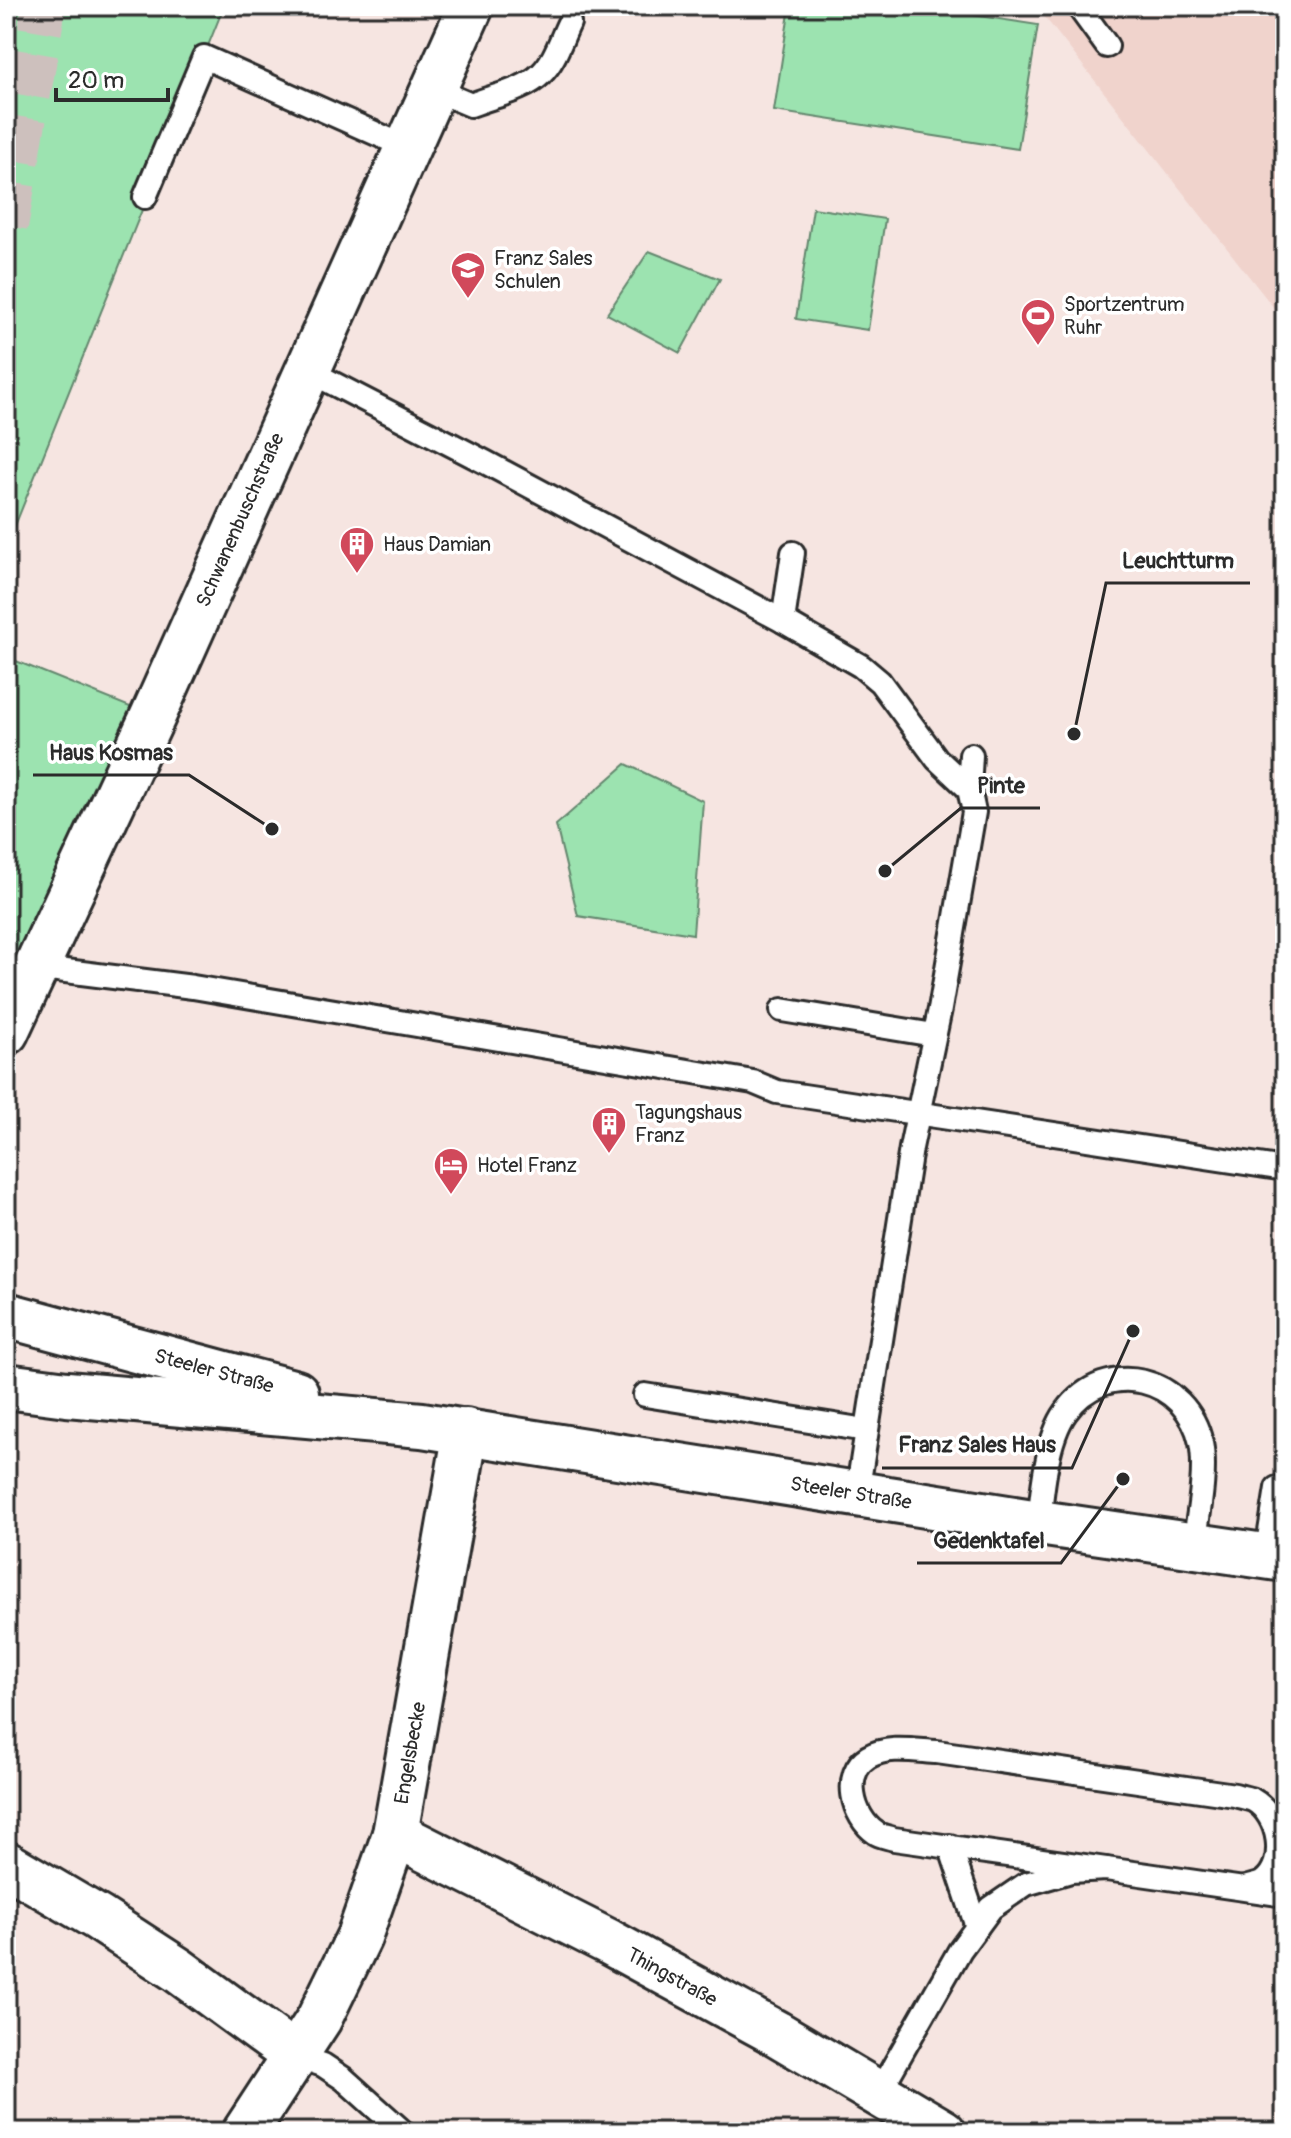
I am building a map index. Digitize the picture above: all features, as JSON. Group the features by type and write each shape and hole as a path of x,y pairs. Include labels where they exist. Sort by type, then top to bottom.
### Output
{"street":[{"name":"Schwanenbuschstraße","path":"6,1032 153,716 471,6"},
{"name":"Steeler Straße","path":"6,1315 422,1425"},
{"name":"Steeler Straße","path":"6,1386 422,1425 1279,1559"},
{"name":"Engelsbecke","path":"245,2132 319,2019 359,1937 395,1834 466,1431"},
{"name":"Thingstraße","path":"395,1834 609,1942 776,2033 943,2132"},
{"path":"6,1864 178,1970 294,2055"}],"lane":[{"path":"1078,6 1107,46"},
{"path":"433,89 471,105 528,84 542,74 569,23"},
{"path":"145,197 204,57 406,147"},
{"path":"307,370 783,621 861,666 880,682 937,759 969,789"},
{"path":"783,621 793,553"},
{"path":"857,1494 917,1115 974,812 969,789 971,755"},
{"path":"34,967 193,987 739,1079 777,1092 1285,1169"},
{"path":"782,1010 934,1035"},
{"path":"1039,1523 1053,1440 1067,1411 1086,1390 1102,1383 1121,1379 1139,1380 1172,1395 1193,1422 1200,1439 1203,1455 1194,1546"},
{"path":"645,1395 866,1430"},
{"path":"1277,1488 1279,1559"},
{"path":"1245,1888 1263,1882 1277,1862 1279,1841 1270,1818 1255,1801 1235,1795 937,1752 894,1750 871,1755 857,1765 853,1798 860,1816 875,1833 894,1839 1285,1895"},
{"path":"950,1846 977,1927"},
{"path":"878,2094 960,1950 991,1908 1026,1884 1071,1871 1106,1869"},
{"path":"294,2055 323,2065 344,2079 403,2132"}],"shaded area":[{"path":"1036,6 1285,6 1285,322"}],"green space":[{"path":"6,6 224,6 6,548"},
{"path":"790,6 913,6 1038,25 1018,149 774,111"},
{"path":"813,208 885,219 868,330 796,319"},
{"path":"649,251 720,279 680,353 607,314"},
{"path":"6,657 150,715 6,1019"},
{"path":"626,764 703,801 693,934 578,916 556,825"}],"tunnel":[{"path":"6,226 44,6"}],"place":[{"name":"Franz Sales Schulen","path":"468,300"},
{"name":"Sportzentrum Ruhr","path":"1038,347"},
{"name":"Haus Damian","path":"357,575"},
{"name":"Leuchtturm","path":"1074,734"},
{"name":"Haus Kosmas","path":"272,829"},
{"name":"Pinte","path":"885,871"},
{"name":"Tagungshaus Franz","path":"609,1155"},
{"name":"Hotel Franz","path":"451,1196"},
{"name":"Franz Sales Haus","path":"1133,1331"},
{"name":"Gedenktafel","path":"1123,1479"}]}
